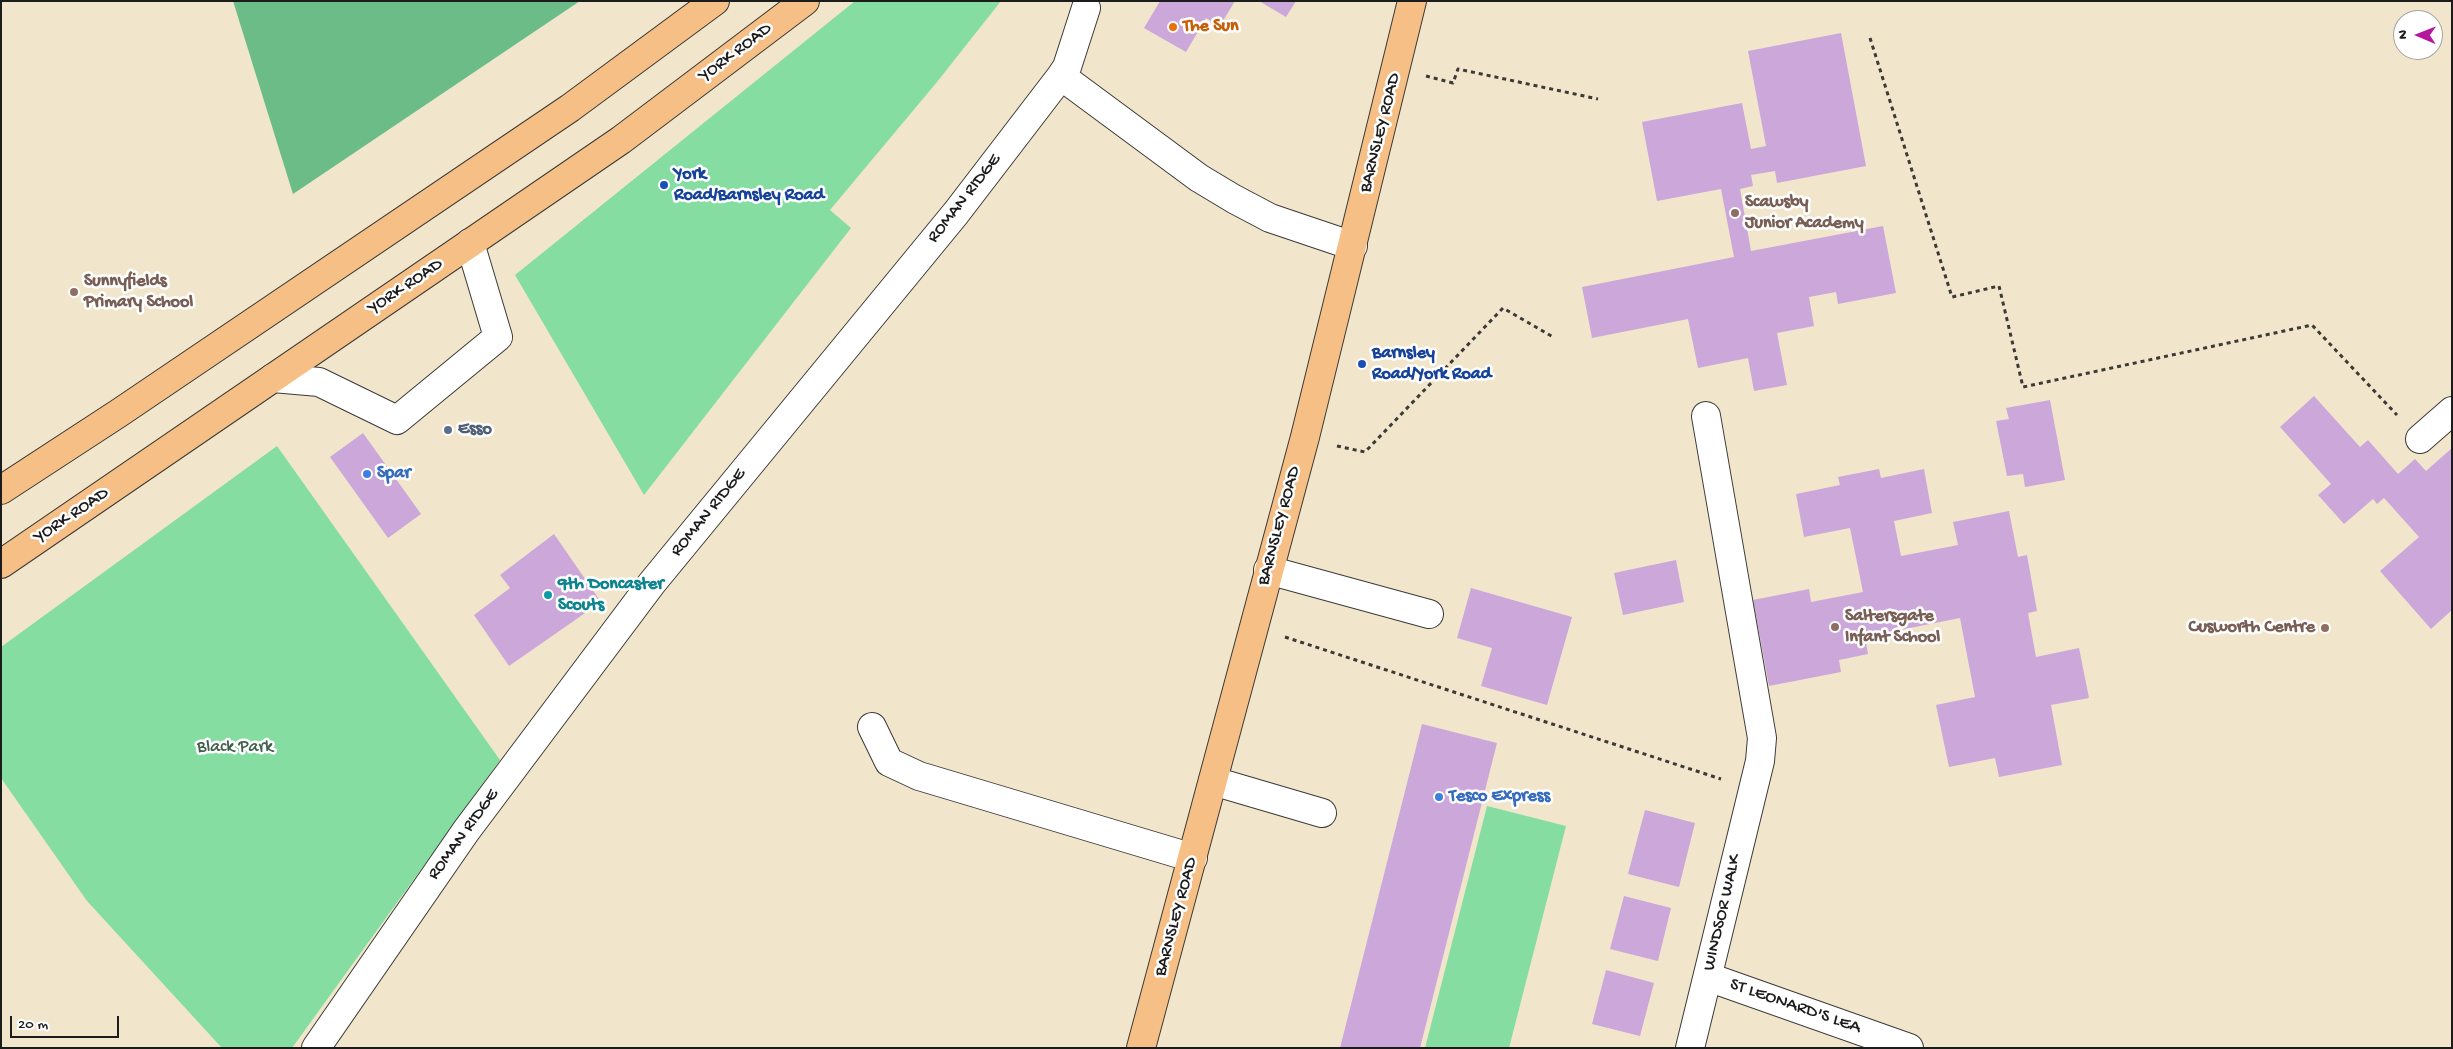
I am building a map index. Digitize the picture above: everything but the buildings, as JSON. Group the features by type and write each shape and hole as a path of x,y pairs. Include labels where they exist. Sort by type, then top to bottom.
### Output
{"highway":[{"path":"1,490 128,408 562,113 715,1"},
{"name":"YORK ROAD","path":"1,564 621,140 805,1"},
{"name":"BARNSLEY ROAD","path":"1140,1048 1193,858 1304,437 1353,246 1412,1"}],"street":[{"name":"ROMAN RIDGE","path":"316,1048 466,831 652,583 956,213 1067,68 1086,8"},
{"path":"1061,76 1199,178 1234,199 1270,218 1353,246"},
{"path":"274,378 320,382 397,420 498,337 470,243"},
{"path":"2420,439 2452,411"},
{"name":"WINDSOR WALK","path":"1690,1048 1760,761 1762,738 1706,416"},
{"path":"1268,570 1429,614"},
{"path":"872,727 889,762 919,776 1193,858"},
{"path":"1213,780 1322,813"},
{"name":"ST LEONARD'S LEA","path":"1708,977 1909,1048"}],"path":[{"path":"1870,38 1952,297 1999,286 2023,387 2312,325 2420,439"},
{"path":"1396,68 1453,83 1458,68 1598,99"},
{"path":"1304,437 1365,452 1503,308 1553,337"},
{"path":"1253,626 1754,784"}],"green space":[{"path":"233,1 580,1 293,194"},
{"path":"855,1 1001,1 937,82 830,210 851,228 644,495 515,275"},
{"name":"Black Park","path":"277,446 500,760 292,1048 222,1048 87,901 1,778 1,647"},
{"path":"1487,806 1566,826 1509,1048 1425,1048"}],"place":[{"name":"The Sun","path":"1173,27"},
{"name":"York Road/Barnsley Road","path":"664,185"},
{"name":"Scawsby Junior Academy","path":"1735,213"},
{"name":"Sunnyfields Primary School","path":"74,292"},
{"name":"Barnsley Road/York Road","path":"1362,364"},
{"name":"Esso","path":"448,430"},
{"name":"Spar","path":"367,474"},
{"name":"9th Doncaster Scouts","path":"548,595"},
{"name":"Saltersgate Infant School","path":"1835,627"},
{"name":"Cusworth Centre","path":"2325,628"},
{"name":"Tesco Express","path":"1439,797"}]}
